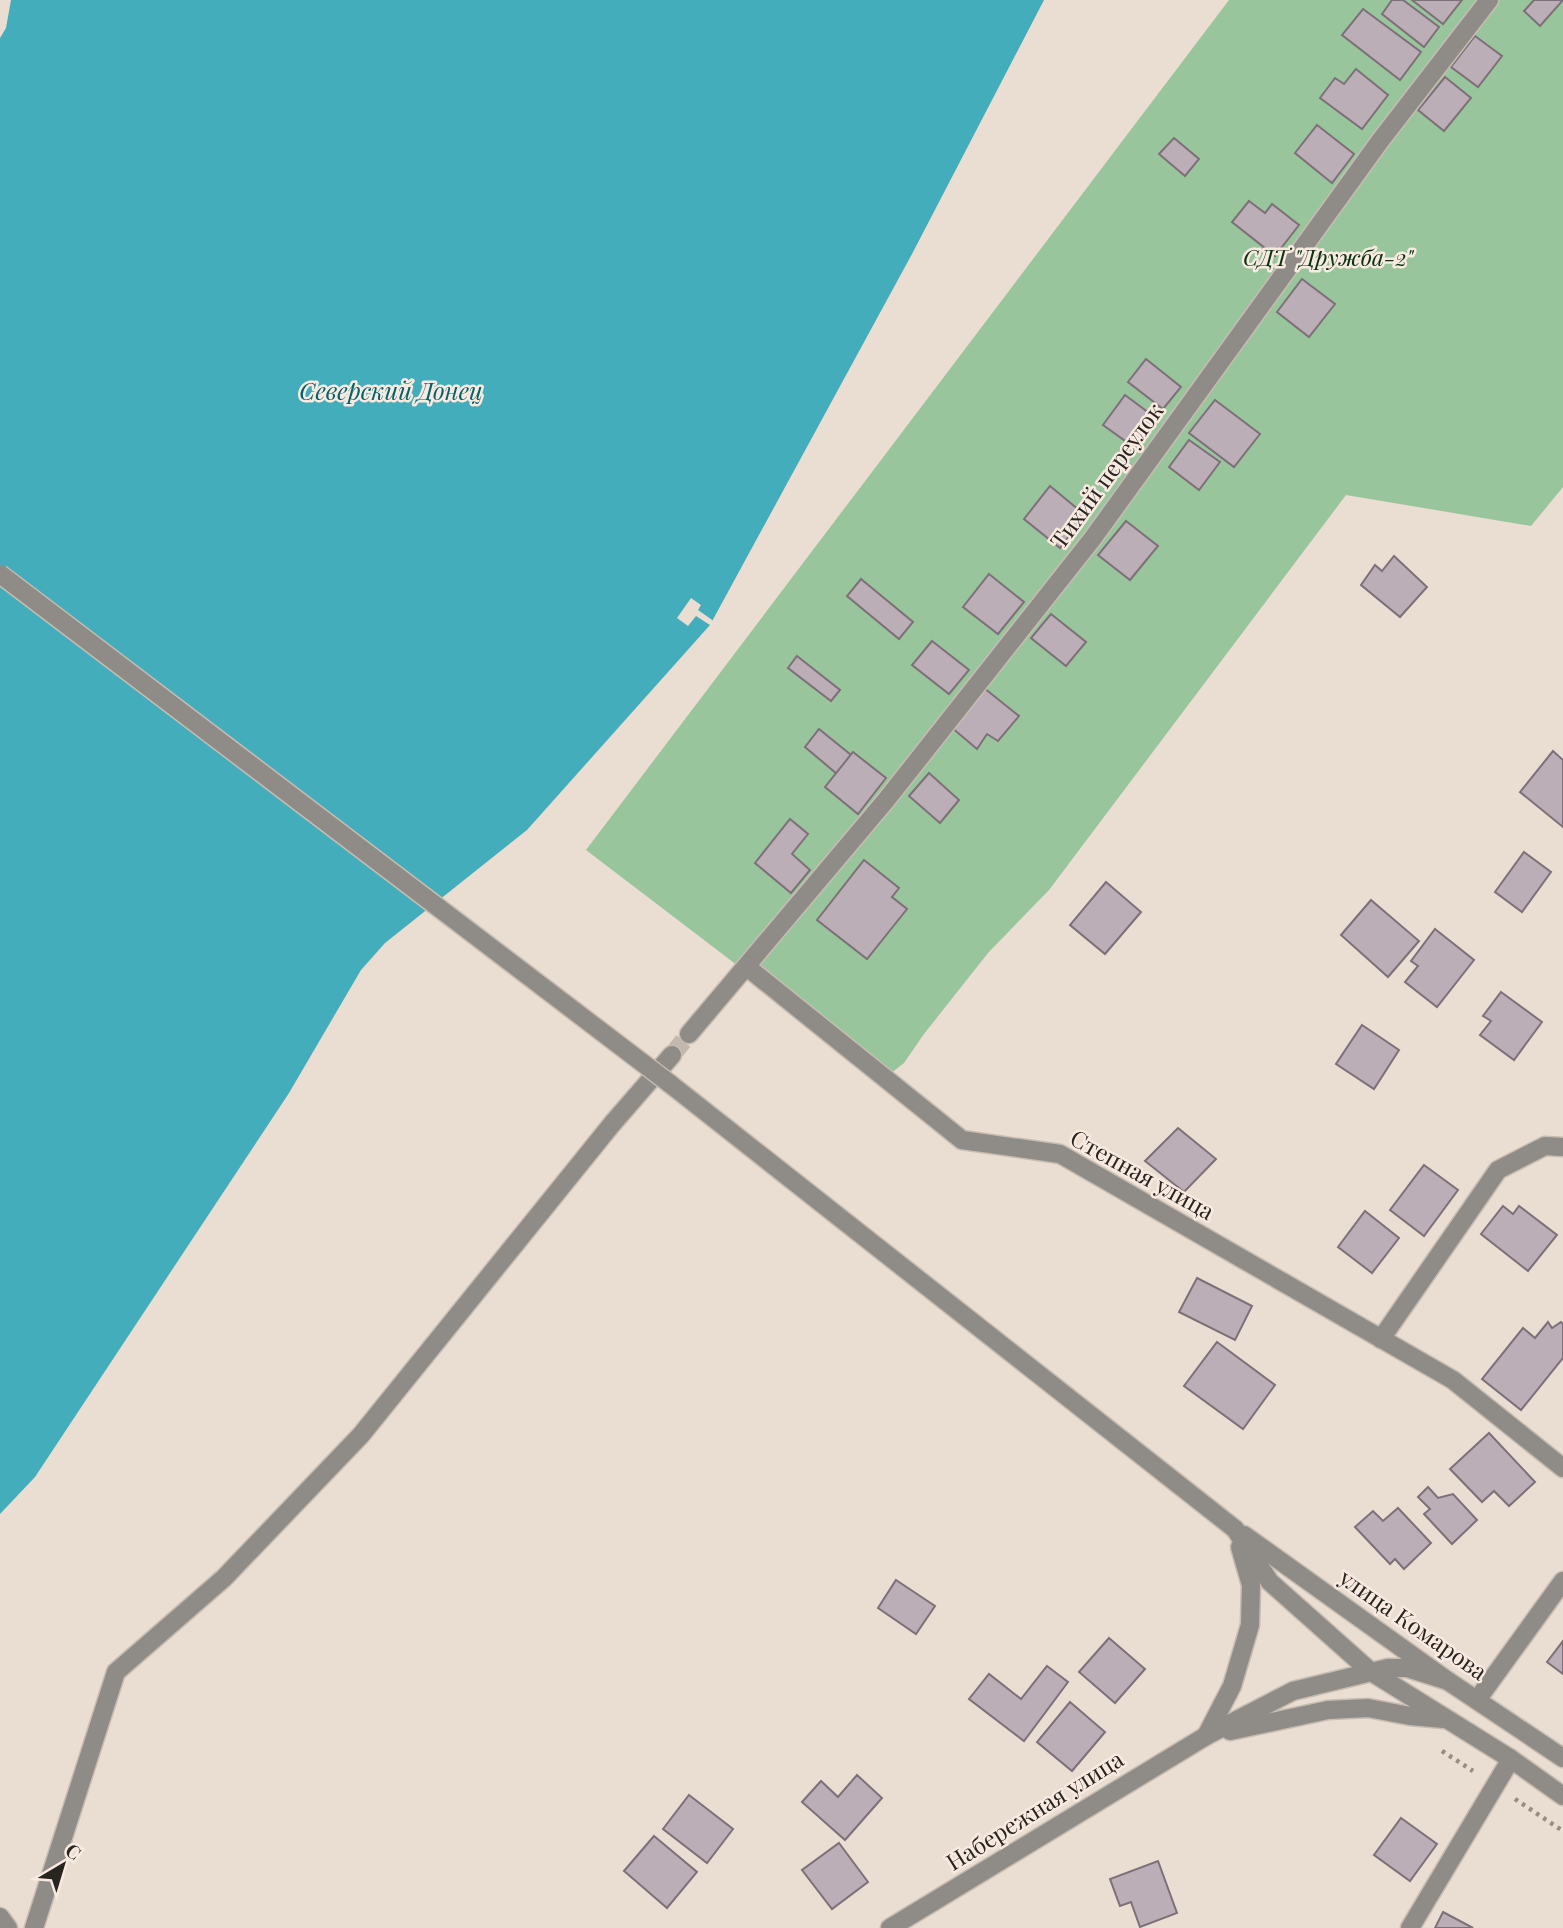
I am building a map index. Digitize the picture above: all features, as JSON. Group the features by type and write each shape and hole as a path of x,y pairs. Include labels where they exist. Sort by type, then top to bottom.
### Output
{"street":[{"name":"Тихий переулок","path":"689,1034 887,799 1093,538 1380,141 1489,0"},
{"name":"улица Комарова","path":"0,574 669,1083 1236,1529 1448,1681 1563,1758"},
{"name":"Степная улица","path":"747,967 962,1140 1060,1154 1453,1380 1563,1468"},
{"path":"34,1928 116,1672 224,1577 361,1435 672,1055"},
{"path":"1381,1339 1499,1170 1545,1146 1563,1147"},
{"path":"1236,1529 1270,1582 1370,1671 1511,1759 1563,1796"},
{"path":"1206,1735 1232,1686 1250,1625 1251,1586 1236,1529"},
{"path":"1477,1700 1563,1581"},
{"name":"Набережная улица","path":"890,1928 1206,1735 1293,1691 1388,1668 1407,1668 1448,1681"},
{"path":"1206,1735 1328,1710 1368,1708 1410,1716 1448,1719"},
{"path":"1410,1928 1511,1759"},
{"path":"0,1917 9,1928"}],"green space":[{"name":"СДТ \"Дружба-2\"","path":"1229,0 1563,0 1563,487 1531,526 1346,495 1049,890 988,953 904,1063 885,1078 586,850"}],"water":[{"name":"Северский Донец","path":"11,0 1044,0 912,254 710,625 527,830 385,943 361,970 289,1093 35,1477 0,1514 0,38 6,28"}],"pier":[{"path":"691,598 701,605 698,610 715,622 713,627 696,616 688,626 677,618"}],"building":[{"path":"1392,0 1403,0 1439,27 1424,47 1382,14"},
{"path":"1412,0 1462,0 1443,24"},
{"path":"1534,0 1563,0 1540,26 1524,11"},
{"path":"1363,9 1421,52 1400,80 1342,35"},
{"path":"1475,36 1502,56 1478,87 1451,67"},
{"path":"1356,69 1388,95 1362,129 1320,98 1335,78 1344,84"},
{"path":"1445,77 1471,98 1444,131 1418,110"},
{"path":"1317,125 1354,154 1332,183 1295,153"},
{"path":"1174,138 1199,159 1185,176 1159,154"},
{"path":"1249,201 1265,213 1272,204 1299,225 1275,256 1232,222"},
{"path":"1302,279 1335,304 1309,337 1277,312"},
{"path":"1146,359 1181,387 1163,409 1128,382"},
{"path":"1125,395 1157,419 1135,448 1103,425"},
{"path":"1215,400 1260,434 1234,467 1189,433"},
{"path":"1189,440 1220,462 1199,490 1169,467"},
{"path":"1050,486 1085,515 1060,548 1024,519"},
{"path":"1126,521 1158,546 1130,580 1098,555"},
{"path":"1394,556 1427,587 1400,617 1361,585 1375,565 1382,571"},
{"path":"989,574 1024,602 998,634 963,607"},
{"path":"861,579 913,622 899,639 847,596"},
{"path":"1051,614 1086,642 1066,666 1031,638"},
{"path":"932,641 969,670 949,694 912,665"},
{"path":"797,656 840,690 831,701 788,668"},
{"path":"984,688 1019,716 998,741 987,734 977,749 951,727"},
{"path":"819,729 851,755 837,774 805,747"},
{"path":"1553,751 1563,760 1563,827 1520,792"},
{"path":"853,752 886,778 858,814 825,787"},
{"path":"929,773 959,800 940,823 909,796"},
{"path":"790,819 808,834 792,854 810,870 791,893 755,863"},
{"path":"1524,852 1551,872 1522,912 1495,892"},
{"path":"864,860 899,888 892,897 907,909 867,959 817,920"},
{"path":"1106,882 1141,912 1105,954 1070,925"},
{"path":"1371,900 1419,941 1388,977 1341,935"},
{"path":"1435,929 1474,960 1437,1007 1405,982 1418,966 1411,961"},
{"path":"1501,992 1542,1022 1514,1060 1480,1035 1491,1021 1483,1016"},
{"path":"1362,1025 1399,1050 1374,1089 1336,1064"},
{"path":"1178,1128 1216,1159 1184,1192 1145,1161"},
{"path":"1424,1165 1458,1190 1424,1236 1390,1210"},
{"path":"1503,1206 1513,1214 1519,1206 1557,1235 1528,1271 1481,1234"},
{"path":"1365,1211 1399,1238 1372,1273 1338,1247"},
{"path":"1197,1278 1252,1306 1235,1340 1179,1312"},
{"path":"1548,1322 1552,1328 1561,1322 1563,1324 1563,1358 1521,1410 1482,1379 1523,1328 1535,1338"},
{"path":"1217,1342 1275,1385 1243,1429 1184,1386"},
{"path":"1489,1433 1535,1482 1509,1506 1494,1491 1482,1502 1450,1469"},
{"path":"1428,1487 1438,1498 1453,1494 1477,1520 1452,1544 1424,1514 1430,1509 1418,1497"},
{"path":"1398,1508 1431,1543 1404,1569 1395,1559 1390,1564 1355,1527 1373,1511 1383,1521"},
{"path":"896,1580 935,1606 916,1634 878,1608"},
{"path":"1109,1638 1145,1669 1115,1703 1079,1672"},
{"path":"1563,1641 1563,1674 1547,1662"},
{"path":"1047,1666 1068,1682 1024,1741 969,1699 989,1674 1021,1699"},
{"path":"1070,1702 1105,1732 1072,1771 1037,1742"},
{"path":"857,1775 882,1798 845,1840 802,1802 821,1781 838,1797"},
{"path":"689,1795 733,1829 707,1863 663,1829"},
{"path":"1401,1818 1437,1844 1410,1881 1374,1855"},
{"path":"654,1836 697,1872 667,1908 624,1871"},
{"path":"839,1843 868,1882 832,1909 802,1870"},
{"path":"1158,1861 1177,1913 1140,1927 1131,1902 1120,1906 1110,1879"},
{"path":"1443,1912 1473,1928 1435,1928"}],"tunnel":[{"path":"672,1055 689,1034"}]}
